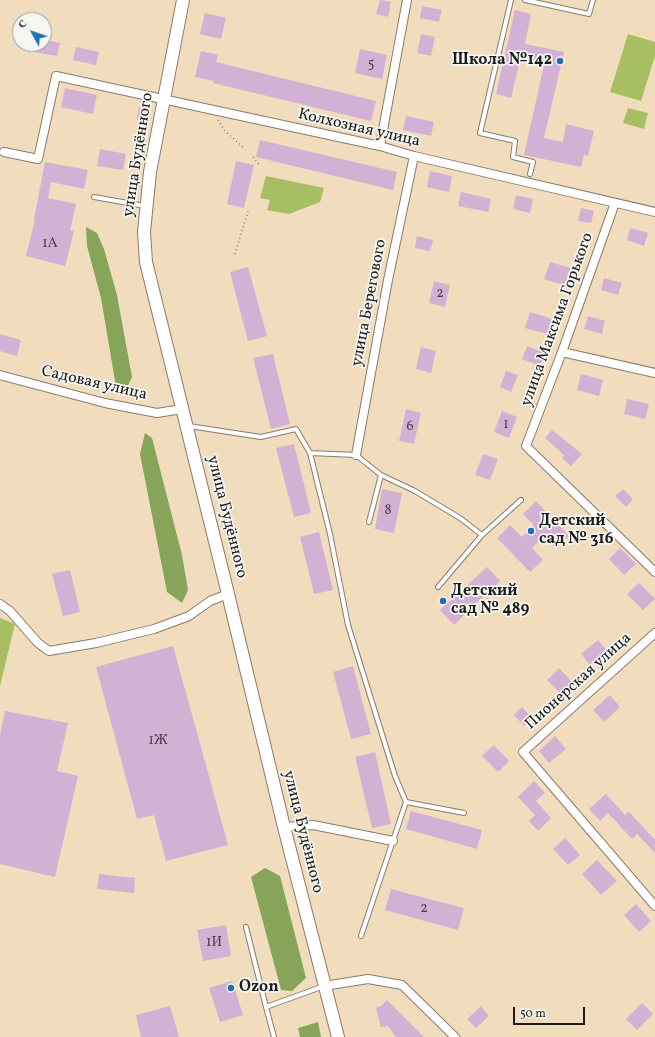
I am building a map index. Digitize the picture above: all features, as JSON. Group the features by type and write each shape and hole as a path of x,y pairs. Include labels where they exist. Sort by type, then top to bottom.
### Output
{"main road":[{"name":"улица Будённого","path":"183,0 163,100 145,206 144,232 146,262 284,827 338,1037"}],"street":[{"path":"380,146 407,0"},
{"name":"Колхозная улица","path":"4,152 38,158 56,76 213,111 259,124 380,146 414,156 655,212"},
{"name":"улица Берегового","path":"356,455 388,280 414,156"},
{"name":"улица Максима Горького","path":"615,203 562,352 526,446 655,572"},
{"path":"562,352 655,373"},
{"name":"Садовая улица","path":"0,376 104,403 157,413 182,409"},
{"path":"0,604 10,611 38,643 49,650 96,643 154,629 189,616 210,601 228,594"},
{"name":"Пионерская улица","path":"655,632 522,752 655,906"},
{"path":"284,827 313,825 393,841"},
{"path":"324,986 368,979 402,985 455,1037"}],"lane":[{"path":"511,0 480,133 515,141 513,158 533,162 530,174"},
{"path":"525,0 589,14 593,0"},
{"path":"94,197 145,206"},
{"path":"187,426 261,437 296,429 310,453 330,534 348,625 395,776 406,802 361,936"},
{"path":"310,453 356,455 381,475 415,491 460,518 482,535"},
{"path":"370,522 381,475"},
{"path":"438,587 482,535 521,500"},
{"path":"406,802 464,814"},
{"path":"246,927 274,1037"},
{"path":"266,1007 324,986"}],"path":[{"path":"213,111 224,130 245,150"},
{"path":"253,157 260,166"},
{"path":"235,254 248,208"}],"green space":[{"path":"628,34 655,42 655,56 641,101 610,92"},
{"path":"628,108 648,113 644,129 623,123"},
{"path":"266,176 324,188 320,202 289,214 267,210 270,200 260,198"},
{"path":"86,227 97,233 104,249 117,295 132,377 124,394 116,387 101,298 87,246"},
{"path":"145,433 152,438 182,555 188,590 182,603 167,592 140,454"},
{"path":"0,618 15,624 0,686"},
{"path":"265,868 280,876 306,978 292,991 281,990 251,877"},
{"path":"318,1022 321,1037 300,1037 298,1028"}],"building":[{"path":"380,0 391,2 388,17 376,14"},
{"path":"422,6 442,10 439,22 420,18"},
{"path":"515,10 531,14 525,44 564,52 544,138 563,142 566,124 594,131 588,156 584,155 581,167 524,155 544,65 520,60 511,98 496,94"},
{"path":"205,13 226,18 221,39 200,34"},
{"path":"421,34 435,37 431,56 417,53"},
{"path":"52,42 60,43 57,56 34,52 52,52"},
{"path":"76,47 99,52 96,65 73,60"},
{"path":"360,49 387,55 382,79 355,73"},
{"path":"201,51 218,55 216,62 376,101 371,121 213,83 214,81 195,77"},
{"path":"65,88 97,95 93,114 61,107"},
{"path":"139,107 147,108 145,121 137,120"},
{"path":"406,116 434,122 431,136 403,130"},
{"path":"260,140 397,172 393,190 256,157"},
{"path":"100,149 126,154 123,170 97,166"},
{"path":"236,161 254,165 244,208 227,204"},
{"path":"45,162 88,170 84,189 51,182 48,198 76,204 70,230 74,231 65,266 26,256 35,219"},
{"path":"430,171 452,176 449,192 427,187"},
{"path":"461,192 491,199 488,212 458,206"},
{"path":"516,195 533,199 530,213 513,209"},
{"path":"581,208 594,211 591,223 578,221"},
{"path":"630,228 648,233 644,246 627,240"},
{"path":"417,236 433,240 430,251 415,248"},
{"path":"550,262 574,269 569,287 544,279"},
{"path":"248,267 267,336 248,341 230,272"},
{"path":"604,278 622,283 618,295 601,290"},
{"path":"434,281 450,285 445,307 429,303"},
{"path":"530,312 552,319 547,334 525,328"},
{"path":"588,316 605,321 602,334 584,329"},
{"path":"0,334 21,340 17,356 0,351"},
{"path":"527,346 545,353 540,366 522,359"},
{"path":"421,347 436,351 431,373 416,369"},
{"path":"273,354 290,424 271,429 253,358"},
{"path":"506,371 518,375 511,392 500,387"},
{"path":"581,374 603,380 599,396 577,390"},
{"path":"627,399 649,404 645,419 624,414"},
{"path":"406,409 421,413 414,444 399,441"},
{"path":"502,411 517,417 509,438 494,432"},
{"path":"552,430 582,454 571,466 562,458 564,455 545,438"},
{"path":"294,444 311,513 294,517 276,448"},
{"path":"483,454 498,459 490,480 475,475"},
{"path":"382,489 402,493 394,533 375,529"},
{"path":"623,489 633,499 626,507 615,496"},
{"path":"536,501 569,536 555,548 544,536 532,548 543,560 530,572 497,538 510,525 522,537 534,525 523,514"},
{"path":"319,532 333,590 314,594 300,537"},
{"path":"620,548 636,564 624,575 609,559"},
{"path":"487,567 500,581 454,625 440,610"},
{"path":"70,570 80,612 63,616 52,574"},
{"path":"639,583 655,599 643,610 627,594"},
{"path":"598,640 608,652 591,666 581,654"},
{"path":"173,646 228,845 166,861 154,815 137,819 96,667"},
{"path":"353,666 371,734 351,739 333,672"},
{"path":"559,668 574,684 563,696 547,680"},
{"path":"610,695 620,707 604,722 593,710"},
{"path":"522,707 533,719 524,726 514,715"},
{"path":"5,711 68,723 57,771 78,776 55,877 0,864 0,735"},
{"path":"555,736 566,749 549,763 539,751"},
{"path":"494,745 509,761 498,772 482,756"},
{"path":"375,752 391,824 372,828 355,757"},
{"path":"534,781 545,793 536,801 551,818 538,831 529,821 535,815 518,797"},
{"path":"606,794 625,815 629,812 655,840 655,853 637,834 632,839 608,813 600,821 589,809"},
{"path":"411,811 482,830 477,849 406,829"},
{"path":"565,838 580,855 568,865 553,849"},
{"path":"597,860 617,881 601,895 582,874"},
{"path":"99,874 135,878 134,893 97,889"},
{"path":"391,889 464,908 458,930 385,910"},
{"path":"636,904 651,921 639,932 624,915"},
{"path":"226,925 231,956 203,961 197,930"},
{"path":"232,981 243,1015 220,1022 209,988"},
{"path":"387,1000 424,1037 396,1037 388,1026 381,1027 376,1008 381,1006"},
{"path":"642,1003 653,1014 637,1030 626,1019"},
{"path":"170,1006 179,1037 141,1037 136,1015"},
{"path":"481,1006 489,1016 476,1028 467,1019"}],"place":[{"name":"Школа №142","path":"560,61"},
{"name":"Детский сад № 316","path":"531,531"},
{"name":"Детский сад № 489","path":"443,601"},
{"name":"Ozon","path":"231,988"}]}
